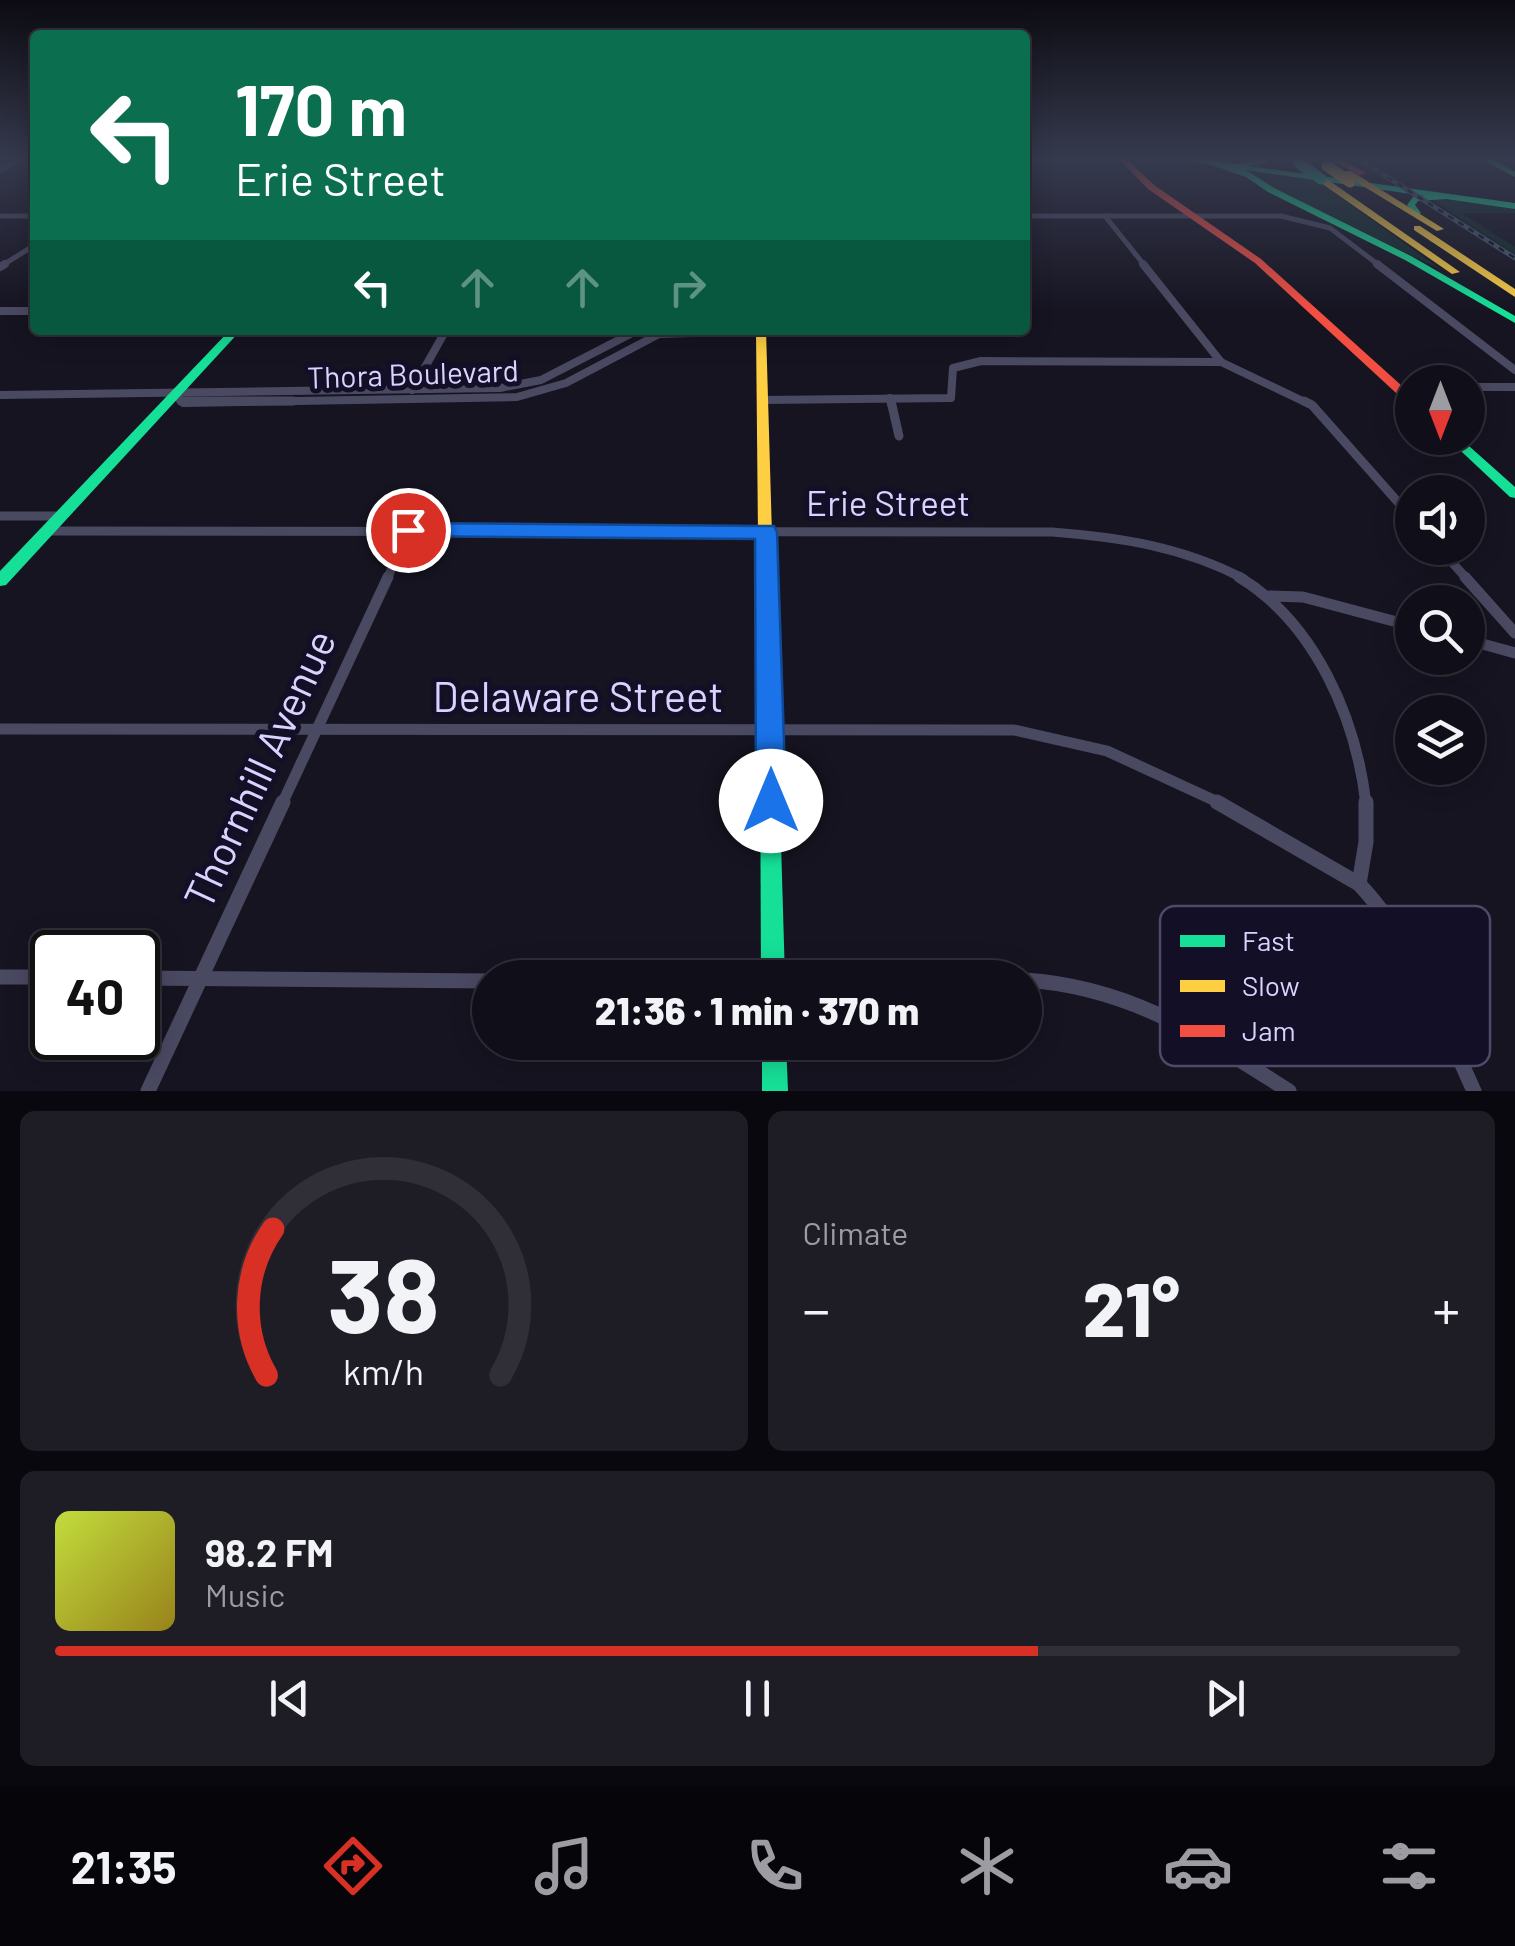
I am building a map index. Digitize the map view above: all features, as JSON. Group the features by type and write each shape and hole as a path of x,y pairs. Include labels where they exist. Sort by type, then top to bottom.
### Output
{"main road":[{"path":"1181,209 1258,261 1395,382"},
{"path":"1317,209 1515,318"},
{"path":"1378,209 1515,318"},
{"path":"1387,209 1515,294"},
{"path":"1412,209 1515,279"},
{"path":"1413,209 1417,213"},
{"path":"0,581 231,335"},
{"path":"762,335 773,960"},
{"path":"1471,455 1515,494"},
{"path":"774,1060 775,1091"}],"street":[{"path":"0,216 30,216"},
{"path":"1030,216 1300,218 1330,228 1515,370"},
{"path":"1105,216 1221,362"},
{"path":"0,267 30,247"},
{"path":"0,311 30,311"},
{"path":"412,390 443,335"},
{"name":"Thora Boulevard","path":"0,396 526,385 629,335"},
{"name":"Thora Boulevard","path":"176,395 183,403 517,398 566,383 657,335"},
{"path":"763,400 951,398 953,368 980,361 1221,362 1312,405 1395,499"},
{"path":"1485,387 1515,386"},
{"path":"890,398 899,436"},
{"name":"Erie Street","path":"0,516 53,524 408,530 1086,534 1193,558 1242,579 1268,596 1303,597 1395,621"},
{"name":"Thornhill Avenue","path":"148,1091 408,530"},
{"path":"1454,565 1515,633"},
{"path":"1268,596 1302,632 1353,739 1367,806 1368,842 1359,884 1381,906"},
{"path":"1485,644 1515,652"},
{"name":"Delaware Street","path":"0,730 1014,730 1086,741 1140,761 1359,884"},
{"path":"0,977 30,977"},
{"path":"160,978 472,980"},
{"path":"1042,981 1084,984 1143,1002 1160,1012"},
{"path":"1248,1066 1289,1091"},
{"path":"1462,1066 1474,1091"}],"green space":[{"path":"1314,209 1356,209 1442,270"},
{"path":"1446,209 1515,209 1515,213 1461,213 1515,247 1515,254"}],"railway":[{"path":"1437,209 1515,258"}],"traffic: fast":[{"path":"1309,209 1408,258 1515,320"},
{"path":"1414,209 1417,213"},
{"path":"0,581 231,335"},
{"path":"1472,455 1515,494"},
{"path":"769,741 773,960"},
{"path":"774,1060 775,1091"}],"traffic: slow":[{"path":"1364,209 1455,272"},
{"path":"1407,209 1440,229"},
{"path":"1417,228 1515,294"},
{"path":"761,335 769,741"}],"traffic: jam":[{"path":"1183,209 1258,261 1395,386"}],"route":[{"path":"408,530 766,532 771,801"}]}
